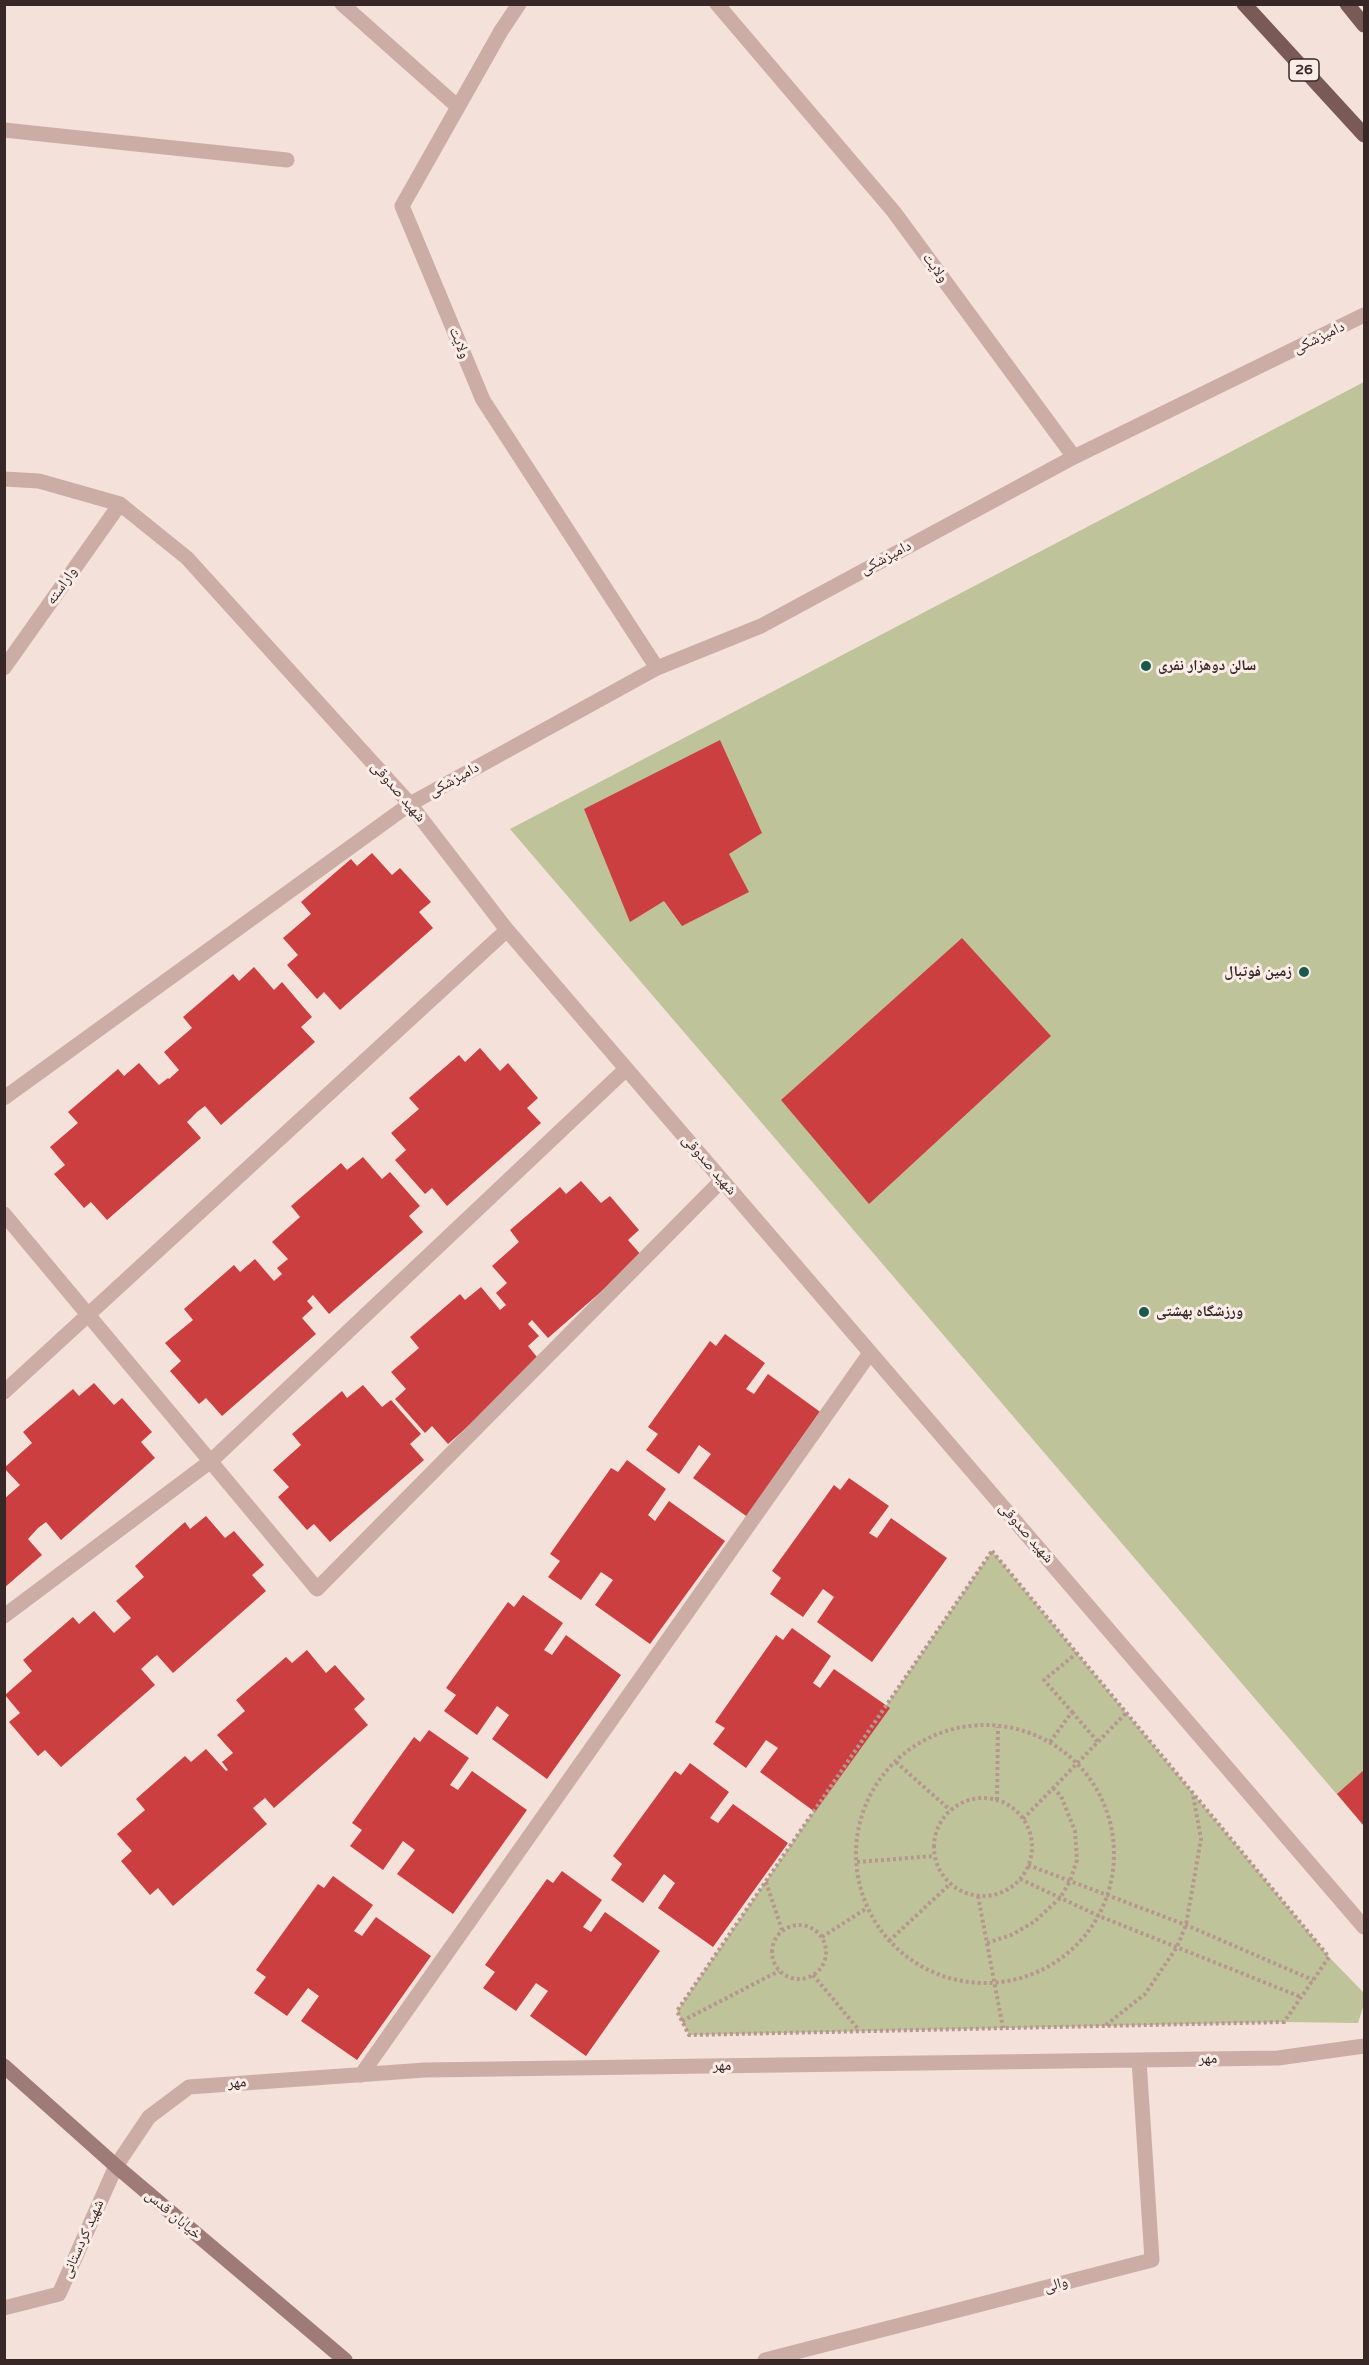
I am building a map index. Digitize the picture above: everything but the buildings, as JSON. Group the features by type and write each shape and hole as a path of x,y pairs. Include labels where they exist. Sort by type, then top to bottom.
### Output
{"main road":[{"name":"26","path":"1244,4 1365,135"},
{"path":"1347,4 1365,25"},
{"name":"خیابان قدس","path":"4,2066 116,2166 345,2361"}],"street":[{"path":"342,4 458,106"},
{"name":"ولایت","path":"519,4 501,31 402,206 483,400 657,668"},
{"name":"ولایت","path":"717,4 894,212 1074,457"},
{"path":"4,130 287,160"},
{"name":"دامپزشکی","path":"4,1098 410,804 657,668 761,626 1074,457 1365,315"},
{"name":"شهید صدوقی","path":"4,479 39,481 120,504 187,558 410,804 507,930 1365,1927"},
{"name":"واراسته","path":"4,668 120,504"},
{"path":"4,1392 507,930"},
{"path":"4,1616 211,1461 626,1069"},
{"path":"4,1214 317,1589 722,1180"},
{"path":"360,2075 870,1353"},
{"name":"مهر","path":"116,2166 149,2117 189,2087 425,2070 1278,2058 1365,2046"},
{"name":"والی","path":"765,2361 1152,2260 1139,2060"},
{"name":"شهید کردستانی","path":"4,2308 59,2294 116,2166"}],"path":[{"path":"992,1551 1126,1713 1329,1958 1284,2022 689,2035 677,2011 992,1551"},
{"path":"1077,1653 1044,1680 1098,1742"},
{"path":"1050,1742 1072,1712"},
{"path":"1023,1819 1126,1713"},
{"path":"997,1800 998,1726"},
{"path":"998,1726 1020,1729 1050,1742 1077,1763 1098,1791 1111,1825 1115,1861 1108,1896 1099,1916 1073,1950 1037,1974 995,1984 956,1981 919,1966 889,1941 867,1908 857,1870 858,1830 872,1793 896,1762 922,1741 953,1729 998,1726"},
{"path":"896,1762 950,1810"},
{"path":"987,1943 1011,1935 1034,1922 1060,1898 1070,1881 1077,1860 1075,1831 1061,1796 1053,1788"},
{"path":"1106,2026 1144,1994 1177,1947 1186,1925 1202,1839 1192,1792"},
{"path":"980,1798 997,1800 1012,1808 1023,1819 1030,1835 1032,1850 1028,1865 1020,1879 1008,1889 994,1895 978,1896 963,1892 950,1884 940,1871 934,1856 934,1839 940,1824 950,1810 964,1801 980,1798"},
{"path":"857,1862 934,1856"},
{"path":"1028,1865 1186,1925 1313,1980"},
{"path":"1020,1879 1099,1916 1301,1997"},
{"path":"765,1882 782,1930"},
{"path":"889,1941 950,1884"},
{"path":"978,1896 1004,2028"},
{"path":"822,1937 867,1908"},
{"path":"789,1926 807,1926 822,1937 825,1945 824,1962 813,1975 795,1978 779,1971 772,1955 775,1937 782,1930 789,1926"},
{"path":"682,2021 779,1971"},
{"path":"813,1975 860,2031"}],"green space":[{"name":"ورزشگاه بهشتی","path":"1364,382 1364,1826 510,829"},
{"path":"992,1551 1329,1957 1364,1993 1364,2004 1358,2023 1284,2022 689,2035 677,2011"}],"place":[{"name":"سالن دوهزار نفری","path":"1146,666"},
{"name":"زمین فوتبال","path":"1304,972"},
{"name":"ورزشگاه بهشتی","path":"1144,1312"}]}
